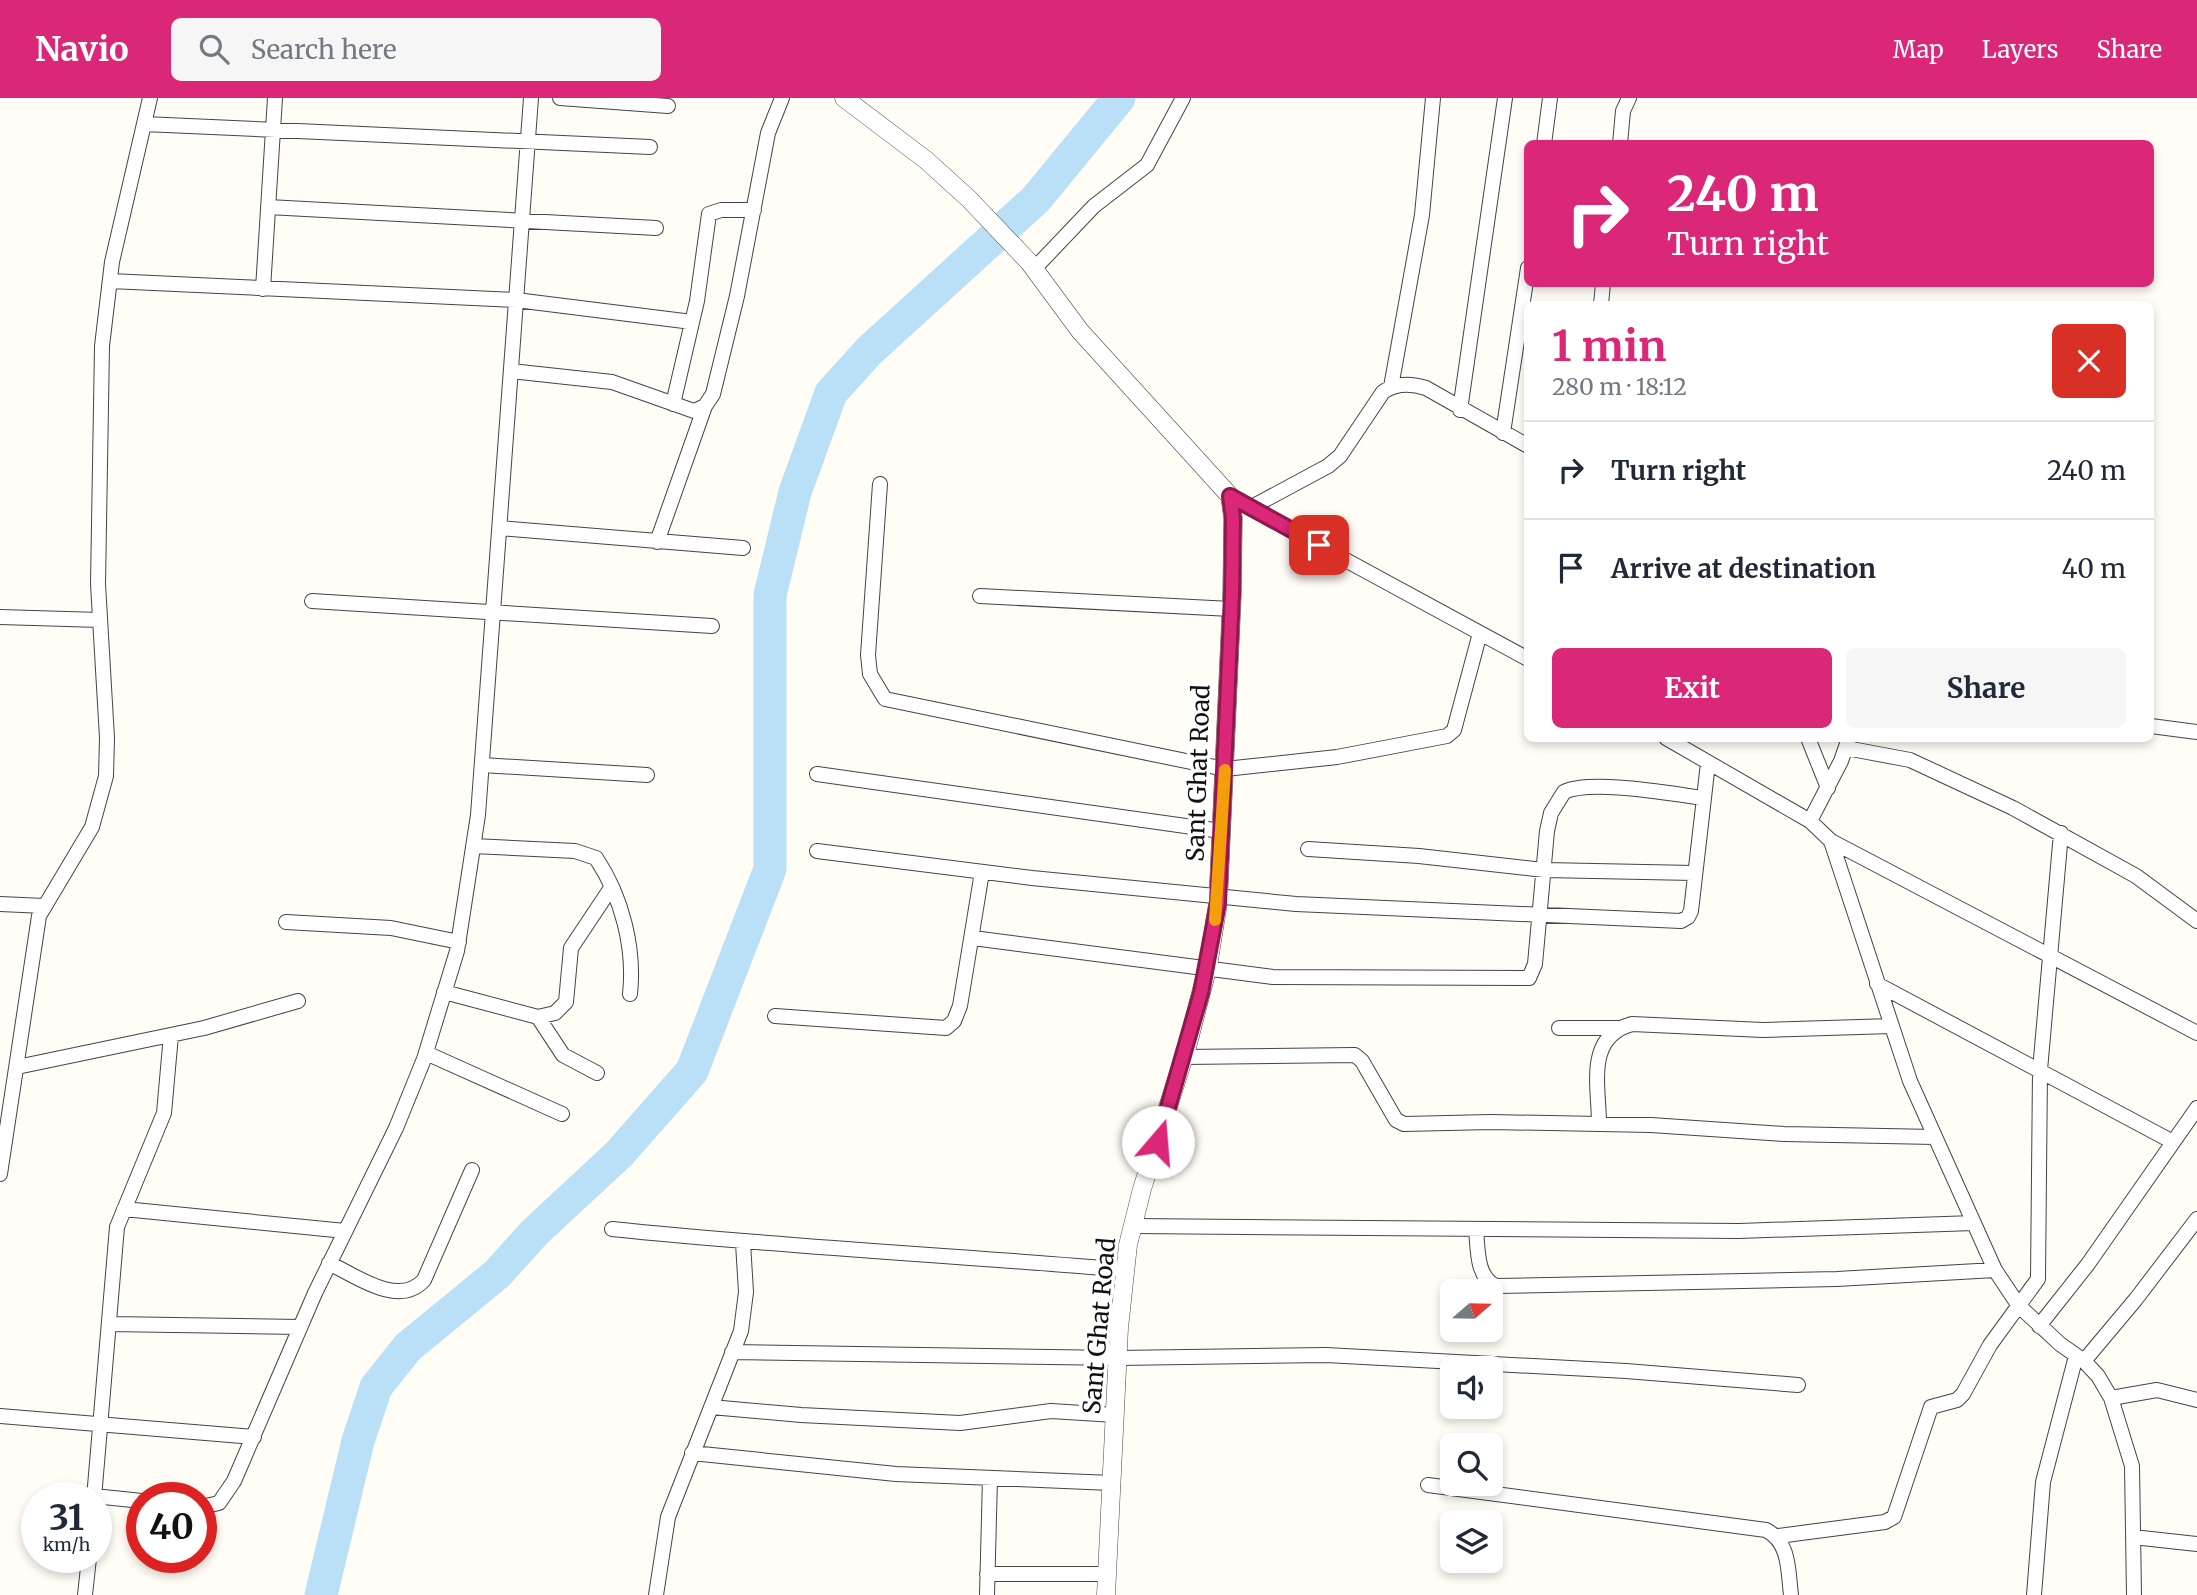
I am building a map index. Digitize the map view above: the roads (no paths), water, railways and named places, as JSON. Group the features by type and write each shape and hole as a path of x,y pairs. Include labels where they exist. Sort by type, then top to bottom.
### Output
{"street":[{"path":"0,1174 35,932 44,906 92,827 106,776 107,738 100,620 102,346 110,281 125,199 150,98"},
{"path":"263,289 275,98"},
{"path":"217,1503 225,1497 254,1437 300,1327 396,1128 426,1053 459,942 482,765 531,98"},
{"path":"560,98 668,106"},
{"path":"657,542 705,406 713,394 754,210 768,133 782,98"},
{"path":"844,98 867,107 969,199 1032,265 1080,331 1230,496 1524,657"},
{"path":"1032,265 1094,206 1147,165 1183,98"},
{"path":"1391,387 1422,215 1433,98"},
{"path":"1460,410 1505,98"},
{"path":"1545,140 1550,98"},
{"path":"1620,140 1622,111 1629,98"},
{"path":"144,124 650,147"},
{"path":"268,207 656,228"},
{"path":"673,404 692,322 709,214 721,210 754,210"},
{"path":"110,281 516,300 692,322"},
{"path":"1503,433 1525,287"},
{"path":"511,371 612,382 694,411 705,406"},
{"path":"1250,508 1334,461 1348,447 1383,393 1391,387 1413,384 1426,388 1460,410 1524,444"},
{"path":"880,484 867,656 870,674 884,699 1225,769 1337,757 1447,736 1454,730 1480,633"},
{"name":"Sant Ghat Road","path":"1106,1595 1118,1358 1133,1226 1184,1057 1208,966 1218,897 1231,609 1233,518 1230,496"},
{"path":"500,528 743,548"},
{"path":"979,596 1231,609"},
{"path":"312,601 712,626"},
{"path":"0,617 100,620"},
{"path":"2154,726 2197,732"},
{"path":"1673,742 1810,821 1831,841 2197,1032"},
{"path":"1810,742 1828,788"},
{"path":"1810,821 1828,788 1847,743 1910,760 2061,833 2136,876 2197,921"},
{"path":"817,851 982,872 1296,904 1540,912 1681,921 1688,918 1691,911 1708,763"},
{"path":"482,765 647,775"},
{"path":"817,774 1221,831"},
{"path":"973,938 1273,976 1529,978 1535,964 1551,814 1564,792 1572,789 1621,789 1704,798"},
{"path":"1428,1485 1766,1530 1778,1536 1885,1522 1894,1517 1931,1407 1957,1400 1963,1394 1990,1345 2038,1279 2040,1070 2061,833"},
{"path":"1831,841 1910,1081 1995,1270 2019,1306 2039,1326 2080,1358 2098,1376 2111,1398 2132,1466 2134,1595"},
{"path":"473,846 575,851 589,855 601,866 629,940 633,965 630,994"},
{"path":"1308,849 1419,856 1544,870 1694,873"},
{"path":"775,1016 946,1028 954,1021 960,1006 982,872"},
{"path":"444,992 538,1017 555,1013 566,1002 571,948 611,888"},
{"path":"0,904 44,906"},
{"path":"286,922 391,928 459,942"},
{"path":"1877,984 2173,1142"},
{"path":"17,1067 172,1035 298,1001"},
{"path":"538,1017 563,1055 597,1073"},
{"path":"1559,1028 1618,1028 1632,1024 1763,1030 1892,1026"},
{"path":"1599,1124 1598,1058 1608,1035 1618,1028"},
{"path":"95,1482 117,1227 164,1113 172,1035"},
{"path":"426,1053 562,1114"},
{"path":"1184,1057 1355,1055 1369,1072 1396,1120 1404,1125 1599,1124 1784,1134 1935,1137"},
{"path":"2039,1326 2088,1264 2197,1108"},
{"path":"329,1264 388,1291 400,1293 418,1286 424,1280 472,1170"},
{"path":"124,1209 345,1231"},
{"path":"2034,1595 2043,1482 2080,1358 2136,1299 2197,1219"},
{"path":"1133,1226 1739,1231 1973,1223"},
{"path":"612,1229 743,1243 956,1255 1126,1270"},
{"path":"1476,1229 1481,1271 1486,1282 1496,1286 1811,1280 1995,1270"},
{"path":"656,1595 668,1517 733,1352 745,1310 743,1243"},
{"path":"108,1324 300,1327"},
{"path":"733,1352 1118,1358 1326,1355 1626,1371 1798,1385"},
{"path":"2111,1398 2157,1390 2197,1400"},
{"path":"711,1407 801,1415 960,1423 1051,1411 1115,1415"},
{"path":"0,1416 254,1437"},
{"path":"692,1453 824,1468 1112,1483"},
{"path":"987,1595 990,1478"},
{"path":"1778,1536 1784,1548 1791,1595"},
{"path":"2133,1537 2197,1544"},
{"path":"85,1595 87,1573"},
{"path":"987,1574 1107,1574"}],"waterway":[{"path":"321,1595 358,1441 376,1387 408,1347 497,1274 535,1232 619,1154 692,1071 770,869 770,595 795,492 831,393 869,351 1036,199 1119,98"}]}
